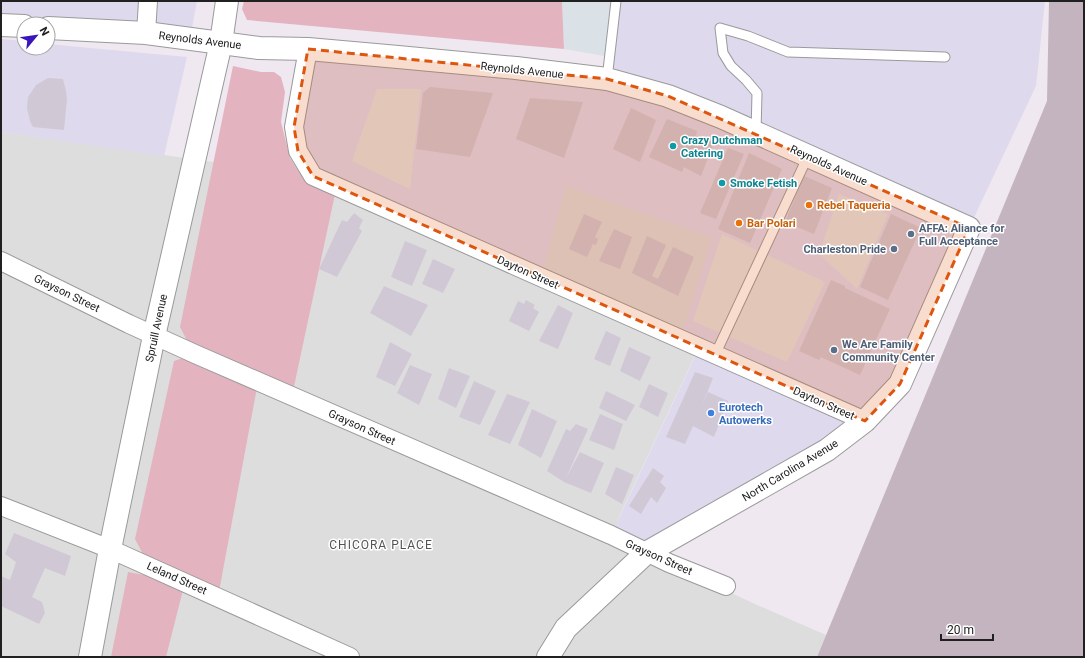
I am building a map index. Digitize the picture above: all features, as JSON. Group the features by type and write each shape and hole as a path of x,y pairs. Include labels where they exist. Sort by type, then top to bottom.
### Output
{"street":[{"path":"146,33 148,1"},
{"name":"Spruill Avenue","path":"90,657 110,549 154,336 221,43 227,1"},
{"path":"1,25 16,26"},
{"name":"Reynolds Avenue","path":"56,28 146,33 259,48 308,49 516,68 607,80 668,96 756,132 969,228"},
{"name":"Dayton Street","path":"308,49 294,128 298,152 313,176 865,421"},
{"name":"North Carolina Avenue","path":"548,657 566,628 646,552 827,450 865,421 900,384 969,228"},
{"name":"Grayson Street","path":"1,261 154,336 611,535 669,563 726,586"},
{"name":"Leland Street","path":"1,506 110,549 350,657"}],"lane":[{"path":"607,80 616,1"},
{"path":"756,132 757,93 731,66 723,53 720,28 748,36 788,52 946,57"},
{"path":"715,355 808,156"}],"highlighted area":[{"path":"308,49 607,79 668,96 969,228 900,384 865,421 313,176 298,151 294,127"}],"shaded area":[{"path":"1,1 197,1 190,39 56,25 56,16 16,16 16,25 1,25"},
{"path":"244,1 562,1 564,49 247,20 242,9"},
{"path":"562,1 616,1 610,57 564,49"},
{"path":"616,1 1045,1 1036,86 969,228 900,384 865,421 646,553 611,535 699,348 680,339 712,238 566,186 541,278 313,176 298,151 308,49 607,79"},
{"path":"1049,1 1084,1 1084,657 817,657 1047,101"},
{"path":"1,39 16,40 16,56 56,56 56,45 187,57 164,156 1,132"},
{"path":"233,66 261,72 274,72 281,77 285,92 281,122 290,158 299,172 309,182 335,194 292,396 258,382 218,597 185,582 166,657 111,657 128,572 183,582 149,566 135,539 174,361 194,354 180,327"},
{"path":"377,89 421,89 410,189 352,161"},
{"name":"CHICORA PLACE","path":"1,132 313,176 541,277 566,185 713,238 680,339 699,347 618,519 646,553 755,604 826,635 817,657 1,657"},
{"path":"839,194 888,214 857,289 819,254"},
{"path":"722,234 825,282 787,362 693,321"}],"building":[{"path":"48,78 63,79 67,99 64,130 33,127 30,121 27,108 28,97 36,85"},
{"path":"430,87 493,93 470,157 416,149 423,93"},
{"path":"530,98 583,102 564,158 516,139"},
{"path":"631,108 656,120 640,162 613,149"},
{"name":"Crazy Dutchman Catering","path":"667,119 697,131 696,136 714,142 701,176 684,167 682,172 649,157"},
{"name":"Smoke Fetish","path":"728,148 744,154 716,219 700,213"},
{"path":"749,153 782,169 750,243 718,229"},
{"name":"Rebel Taqueria","path":"804,176 832,188 814,234 785,222"},
{"path":"354,213 363,220 359,228 362,231 337,277 319,269 342,220 347,222"},
{"path":"584,214 602,222 595,237 598,239 596,245 593,244 587,257 569,249"},
{"path":"891,214 921,228 888,300 860,287"},
{"path":"614,229 632,237 620,269 599,261"},
{"path":"647,236 666,245 652,276 658,279 673,247 694,257 678,296 632,273"},
{"path":"405,241 427,250 412,286 391,277"},
{"path":"433,259 455,269 443,293 422,284"},
{"path":"831,280 890,309 860,375 821,357 819,360 799,351"},
{"path":"384,286 428,305 411,336 370,313"},
{"path":"526,300 535,305 533,308 539,312 529,331 509,321 518,301 524,304"},
{"path":"558,305 573,313 558,349 539,341"},
{"path":"606,331 621,338 610,366 594,359"},
{"path":"390,342 412,354 395,386 376,377"},
{"path":"629,347 651,357 640,381 620,371"},
{"path":"410,365 432,374 419,405 397,393"},
{"path":"449,368 470,376 456,408 438,399"},
{"path":"695,372 713,378 701,408 708,392 728,401 714,437 693,426 685,444 666,437"},
{"path":"474,381 496,391 480,425 459,417"},
{"path":"649,384 668,393 658,417 639,407"},
{"path":"606,391 635,405 626,421 599,408"},
{"path":"507,394 530,402 510,444 488,435"},
{"path":"532,409 557,421 541,458 518,445"},
{"path":"600,414 623,424 614,450 589,440"},
{"path":"576,424 588,429 566,478 580,452 604,463 591,493 564,482 547,471 566,429 570,431"},
{"path":"616,467 634,475 622,504 605,494"},
{"path":"653,468 664,476 660,482 666,488 657,503 651,497 641,514 629,506"},
{"path":"14,533 71,556 65,576 45,568 32,597 42,602 45,613 39,624 1,606 1,576 10,580 16,562 5,554"}],"place":[{"name":"Crazy Dutchman Catering","path":"673,146"},
{"name":"Smoke Fetish","path":"722,183"},
{"name":"Rebel Taqueria","path":"809,205"},
{"name":"Bar Polari","path":"739,223"},
{"name":"AFFA: Aliance for Full Acceptance","path":"911,234"},
{"name":"Charleston Pride","path":"894,249"},
{"name":"We Are Family Community Center","path":"834,350"},
{"name":"Eurotech Autowerks","path":"711,413"}],"district":[{"name":"CHICORA PLACE","path":"381,545"}]}
